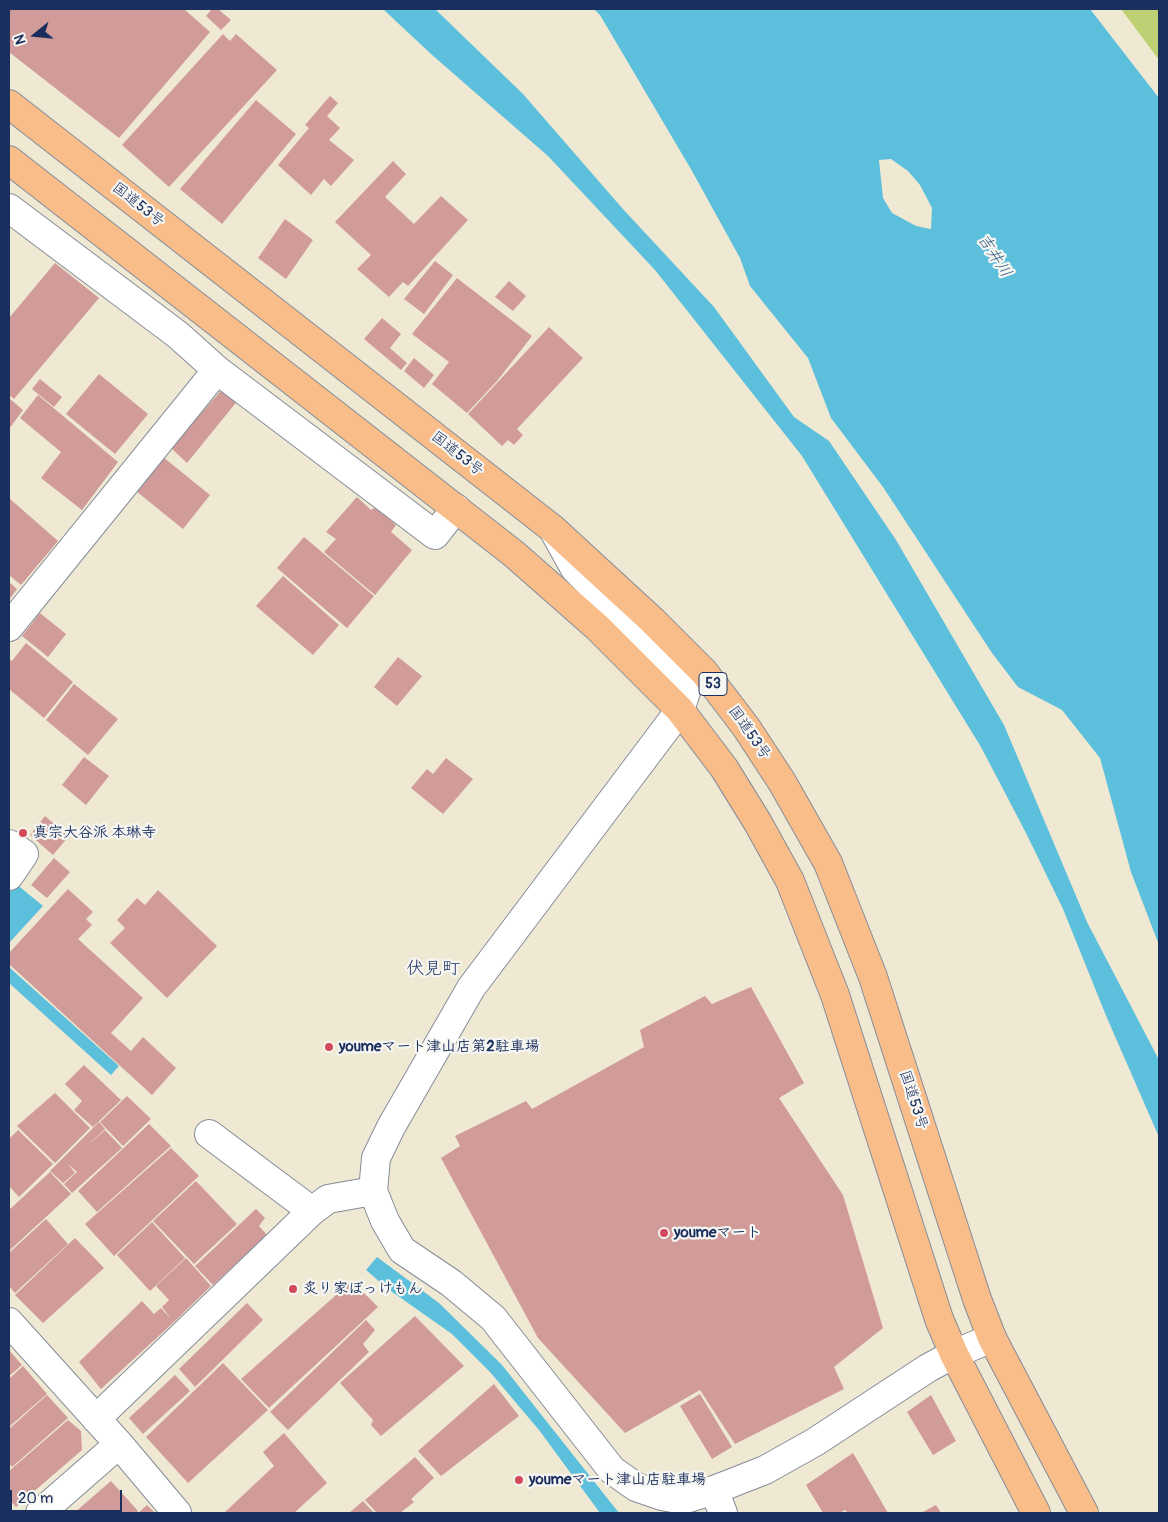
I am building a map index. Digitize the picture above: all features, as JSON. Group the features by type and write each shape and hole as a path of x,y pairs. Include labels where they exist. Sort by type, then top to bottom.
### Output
{"highway":[{"name":"国道53号","path":"9,104 553,529 653,621 704,672 746,727 782,782 828,863 873,977 977,1299 992,1338 1084,1513"},
{"path":"9,160 514,554 597,626 680,710 724,768 758,823 790,881 835,995 939,1319 954,1354 1036,1513"}],"street":[{"path":"9,208 178,335 217,370 435,535 456,508"},
{"path":"9,626 217,370"},
{"path":"553,529 574,569 673,668 686,692 680,710 471,988 390,1127 376,1158 373,1191 385,1221 402,1250 451,1283 493,1318 612,1470 662,1505 682,1500 718,1502 765,1470 815,1442 928,1368 954,1354 992,1338"},
{"path":"9,844 24,854 9,876"},
{"path":"209,1134 312,1211"},
{"path":"96,1419 312,1211 328,1199 373,1191"},
{"path":"9,1322 119,1444 177,1513"},
{"path":"40,1513 119,1444"}],"green space":[{"path":"1121,9 1159,9 1159,60"}],"water":[{"path":"383,9 435,9 523,94 622,208 714,307 794,417 829,441 896,540 1004,725 1087,922 1159,1060 1159,1137 1107,1018 1063,909 981,747 802,456 655,270 548,156 431,54"},
{"name":"吉井川","path":"594,9 1090,9 1159,98 1159,945 1131,872 1100,758 1062,710 1018,687 992,653 883,487 831,418 808,358 750,286 740,258 692,171 600,15","holes":["891,159 908,171 920,185 932,208 931,229 916,226 892,213 883,198 879,160"]},
{"path":"9,878 43,906 9,943 10,914"},
{"path":"9,967 119,1066 111,1075 9,983"},
{"path":"377,1257 439,1303 502,1365 619,1513 600,1513 539,1430 490,1372 452,1334 388,1289 366,1270"}],"building":[{"path":"9,9 184,9 210,32 119,138 9,52"},
{"path":"212,9 218,9 231,20 221,30 206,16"},
{"path":"223,34 230,41 236,34 277,70 169,187 122,145"},
{"path":"330,96 338,103 327,116 340,128 329,140 354,160 331,186 324,179 311,195 278,165 309,128 305,125"},
{"path":"256,100 296,134 222,224 180,189"},
{"path":"393,161 406,174 385,197 414,224 441,196 468,220 408,286 403,282 389,297 357,269 371,255 335,222"},
{"path":"285,219 313,240 286,279 258,258"},
{"path":"435,261 453,275 424,314 404,299"},
{"path":"55,263 99,298 14,399 9,395 9,318"},
{"path":"457,278 532,336 497,381 467,413 432,384 449,362 412,334"},
{"path":"509,281 526,296 513,311 495,297"},
{"path":"382,318 401,334 390,348 407,363 401,370 364,339"},
{"path":"549,327 583,358 517,429 523,435 514,445 508,440 502,446 468,414"},
{"path":"414,358 434,375 424,388 404,371"},
{"path":"99,374 148,414 115,454 66,414"},
{"path":"40,379 62,397 54,407 32,389"},
{"path":"225,386 239,399 187,463 171,448"},
{"path":"38,395 118,462 82,510 41,478 61,452 20,418"},
{"path":"9,398 23,410 9,429"},
{"path":"163,457 210,495 183,529 136,491"},
{"path":"357,497 371,510 376,507 396,525 391,532 412,550 375,595 324,552 336,539 326,532"},
{"path":"9,498 58,541 21,585 9,575"},
{"path":"304,537 374,596 347,628 277,568"},
{"path":"283,576 339,625 313,655 256,606"},
{"path":"9,582 17,589 9,600"},
{"path":"40,613 66,634 48,657 22,636"},
{"path":"26,643 73,682 44,718 9,689 9,659 12,661"},
{"path":"398,657 422,676 397,706 374,687"},
{"path":"74,684 118,719 88,755 46,720"},
{"path":"84,757 109,776 86,805 62,785"},
{"path":"446,758 473,779 443,814 411,788 427,769 433,774"},
{"path":"45,816 69,836 53,855 30,835"},
{"path":"54,858 70,872 47,898 31,885"},
{"path":"68,889 93,912 86,919 92,925 78,939 143,998 111,1033 131,1051 143,1037 176,1068 152,1095 9,964 9,953"},
{"path":"158,890 217,946 167,998 110,943 125,928 117,920 137,898 145,905"},
{"path":"751,987 804,1083 779,1098 843,1195 883,1328 834,1367 844,1389 735,1444 700,1390 625,1433 538,1338 441,1158 460,1146 455,1136 526,1101 532,1109 644,1047 640,1030 705,996 712,1004"},
{"path":"84,1065 121,1100 93,1127 74,1110 82,1101 65,1084"},
{"path":"55,1093 90,1128 55,1163 17,1126"},
{"path":"127,1096 151,1119 123,1146 100,1122"},
{"path":"99,1122 105,1129 83,1149 105,1130 122,1148 72,1193 64,1184 77,1172 68,1164 75,1173 63,1183 50,1171"},
{"path":"149,1124 171,1146 97,1212 78,1191"},
{"path":"18,1130 53,1164 19,1197 9,1186 9,1139"},
{"path":"171,1148 199,1176 114,1256 85,1224"},
{"path":"50,1172 71,1194 9,1251 9,1210"},
{"path":"196,1181 237,1224 194,1264 153,1221"},
{"path":"256,1209 265,1218 259,1226 267,1235 213,1285 195,1266"},
{"path":"46,1219 68,1244 15,1293 9,1286 9,1253"},
{"path":"152,1222 185,1258 150,1291 117,1255"},
{"path":"75,1238 104,1268 43,1323 15,1295"},
{"path":"186,1258 211,1286 101,1389 79,1362 142,1301 154,1314 161,1308 172,1320 162,1307 169,1300 156,1286"},
{"path":"352,1281 378,1307 269,1408 241,1379"},
{"path":"247,1303 263,1320 195,1387 179,1369"},
{"path":"415,1316 464,1366 381,1436 371,1425 373,1420 340,1383"},
{"path":"366,1320 375,1330 363,1344 369,1352 288,1430 270,1412"},
{"path":"9,1350 22,1365 9,1376"},
{"path":"223,1363 268,1410 188,1483 146,1437"},
{"path":"23,1366 47,1394 9,1427 9,1379"},
{"path":"175,1375 190,1391 143,1434 129,1418"},
{"path":"494,1384 519,1416 441,1476 418,1451"},
{"path":"700,1394 732,1447 712,1459 680,1406"},
{"path":"47,1395 68,1418 12,1467 9,1463 9,1429"},
{"path":"931,1395 956,1441 933,1455 907,1412"},
{"path":"68,1420 81,1431 82,1450 16,1507 9,1499 9,1471"},
{"path":"284,1433 327,1483 294,1513 224,1513 274,1466 263,1452"},
{"path":"853,1453 888,1513 848,1513 845,1510 839,1513 823,1513 806,1485"},
{"path":"415,1457 434,1478 411,1499 414,1502 400,1513 377,1513 365,1500"},
{"path":"111,1481 138,1511 136,1513 74,1513"},
{"path":"363,1501 374,1513 349,1513"},
{"path":"147,1505 155,1513 138,1513"},
{"path":"936,1505 941,1513 921,1513"}],"place":[{"name":"真宗大谷派 本琳寺","path":"23,833"},
{"name":"youmeマート津山店第2駐車場","path":"329,1047"},
{"name":"youmeマート","path":"664,1233"},
{"name":"炙り家ぼっけもん","path":"293,1289"},
{"name":"youmeマート津山店駐車場","path":"519,1480"}],"district":[{"name":"伏見町","path":"433,969"}]}
